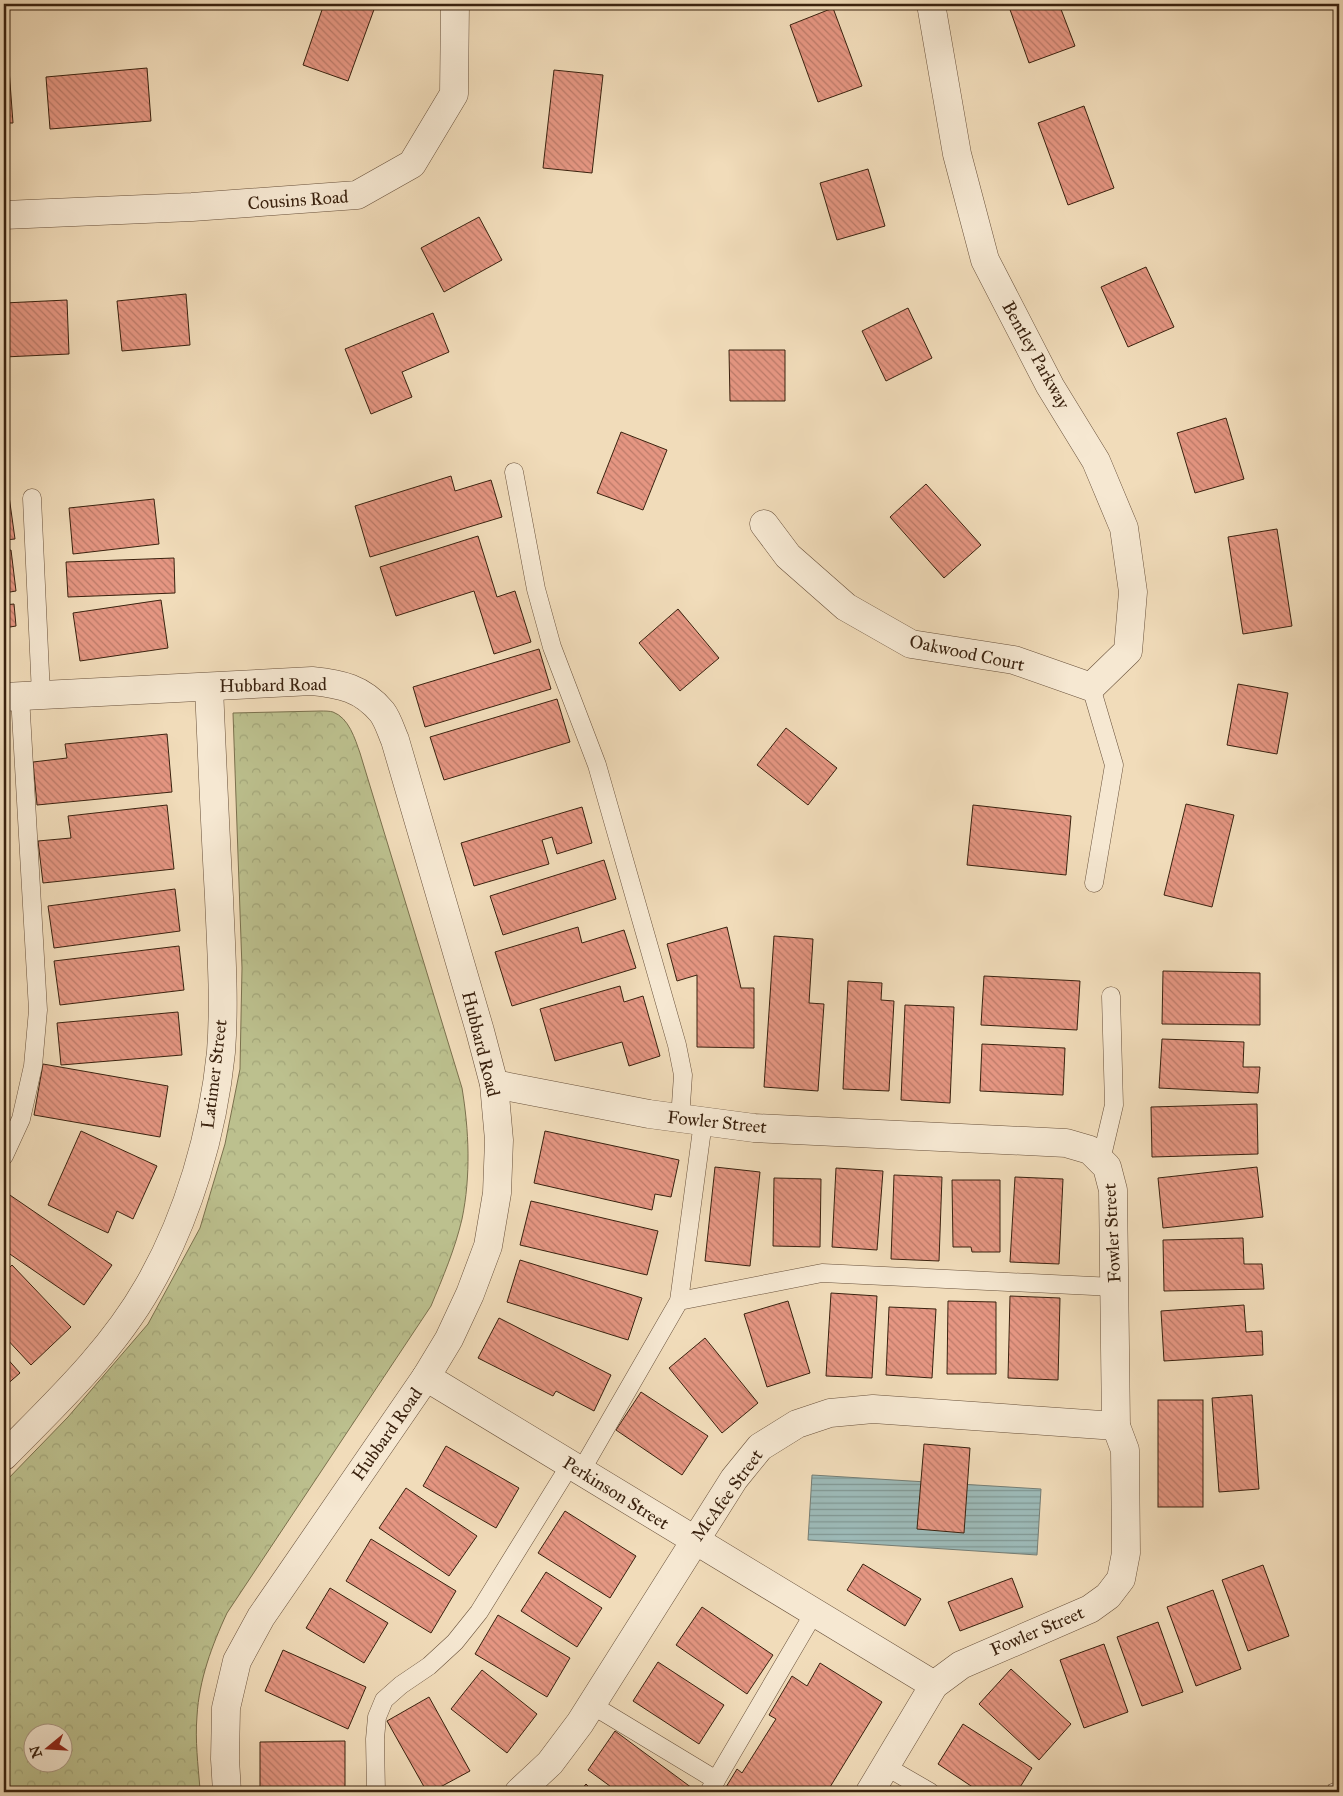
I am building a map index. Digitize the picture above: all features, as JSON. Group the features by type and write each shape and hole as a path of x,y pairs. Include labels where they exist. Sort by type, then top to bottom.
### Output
{"street":[{"name":"Cousins Road","path":"4,215 192,207 357,195 412,164 454,94 455,4"},
{"name":"Bentley Parkway","path":"931,4 957,154 984,260 1050,386 1096,461 1124,528 1133,592 1128,651 1090,687"},
{"name":"Oakwood Court","path":"764,524 788,556 846,607 911,644 1014,660 1090,687"},
{"name":"Hubbard Road","path":"22,696 312,681 337,684 361,692 382,713 395,740 494,1084 499,1140 497,1193 488,1246 470,1294 449,1339 426,1378 260,1617 237,1661 226,1708 225,1759 227,1792"},
{"name":"Latimer Street","path":"4,1456 82,1377 117,1334 148,1288 174,1237 193,1181 211,1118 220,1052 223,987 209,687"},
{"name":"Fowler Street","path":"494,1084 596,1105 691,1121 754,1128 1066,1143 1090,1150 1107,1167 1113,1190 1116,1426 1125,1450 1126,1554 1122,1579 1108,1596 1090,1609 961,1664 934,1685 870,1792"},
{"name":"Perkinson Street","path":"426,1378 934,1685"},
{"name":"McAfee Street","path":"519,1792 550,1763 580,1723 734,1479 760,1447 796,1424 830,1412 873,1409 1116,1426"}],"lane":[{"path":"376,1792 375,1739 377,1717 384,1700 401,1685 429,1666 480,1612 576,1468 679,1301 691,1121 683,1075 677,1045 597,765 552,647 536,589 514,472"},
{"path":"4,1156 20,1119 33,1066 38,1010 22,696 32,498"},
{"path":"1090,687 1114,765 1094,883"},
{"path":"1101,1160 1114,1105 1111,996"},
{"path":"679,1301 822,1273 1114,1287"},
{"path":"592,1705 713,1786 814,1613"},
{"path":"886,1766 930,1792"},
{"path":"1335,1792 1339,1791"}],"green space":[{"path":"332,712 339,715 347,724 360,753 462,1088 466,1120 468,1170 465,1203 459,1230 431,1306 227,1613 207,1663 200,1689 196,1734 200,1789 198,1792 4,1792 4,1483 68,1417 148,1324 200,1228 225,1144 240,1069 242,968 233,713"}],"water":[{"path":"812,1475 1041,1489 1037,1555 808,1540"}],"building":[{"path":"324,4 376,4 348,81 303,65"},
{"path":"1008,4 1059,4 1075,46 1029,63"},
{"path":"833,8 862,86 818,102 790,25"},
{"path":"147,68 151,121 50,129 46,77"},
{"path":"4,69 9,69 13,123 4,123"},
{"path":"554,70 603,75 592,173 543,168"},
{"path":"1084,106 1114,188 1068,205 1038,123"},
{"path":"868,169 885,226 837,240 820,183"},
{"path":"479,217 502,260 444,292 421,248"},
{"path":"1146,267 1174,327 1128,347 1101,287"},
{"path":"186,294 190,345 122,351 117,301"},
{"path":"67,300 69,354 4,357 4,303"},
{"path":"908,308 932,358 886,381 862,331"},
{"path":"433,313 449,352 402,372 412,397 371,414 345,349"},
{"path":"729,350 785,350 785,401 730,401"},
{"path":"1226,418 1244,479 1195,493 1177,433"},
{"path":"621,432 667,450 643,510 597,493"},
{"path":"451,476 455,491 491,480 502,517 370,557 355,506"},
{"path":"926,484 981,545 944,578 890,517"},
{"path":"9,496 15,539 4,540 4,497"},
{"path":"154,499 159,544 73,554 69,508"},
{"path":"1277,529 1292,626 1243,634 1228,537"},
{"path":"478,536 497,597 515,591 531,642 494,654 474,591 396,616 380,567"},
{"path":"11,550 16,591 4,593 4,551"},
{"path":"174,558 175,593 68,597 66,562"},
{"path":"161,600 168,648 80,661 73,613"},
{"path":"14,604 16,626 4,628 4,605"},
{"path":"678,609 719,658 680,691 639,643"},
{"path":"539,649 551,689 425,727 413,687"},
{"path":"1238,684 1288,693 1277,754 1227,745"},
{"path":"557,699 570,742 444,780 430,737"},
{"path":"786,728 837,768 808,805 757,765"},
{"path":"167,734 172,792 37,805 33,762 67,758 65,744"},
{"path":"1186,804 1234,815 1212,907 1164,895"},
{"path":"167,805 174,869 43,883 38,841 71,838 68,816"},
{"path":"973,805 1071,816 1066,875 967,865"},
{"path":"582,807 592,843 557,854 552,837 542,840 549,864 474,886 461,843"},
{"path":"604,860 616,899 503,935 490,896"},
{"path":"175,889 180,931 54,948 48,906"},
{"path":"578,927 582,943 624,930 636,968 512,1006 495,952"},
{"path":"727,927 741,988 754,988 754,1048 697,1047 697,975 677,981 667,944"},
{"path":"774,936 813,939 809,1003 824,1004 818,1091 764,1087"},
{"path":"179,946 184,990 60,1005 54,961"},
{"path":"1163,971 1260,973 1260,1025 1162,1024"},
{"path":"984,976 1080,981 1077,1030 981,1025"},
{"path":"848,981 882,983 881,1000 894,1001 889,1091 843,1089"},
{"path":"620,986 624,1002 643,996 660,1056 629,1066 622,1042 555,1061 540,1009"},
{"path":"905,1005 954,1007 950,1103 901,1100"},
{"path":"178,1012 182,1055 61,1065 57,1023"},
{"path":"4,1014 7,1014 7,1063 4,1063"},
{"path":"1162,1039 1244,1042 1243,1067 1260,1067 1258,1093 1159,1088"},
{"path":"982,1044 1065,1048 1063,1095 980,1091"},
{"path":"43,1064 168,1086 160,1137 34,1115"},
{"path":"1257,1104 1258,1154 1152,1157 1151,1107"},
{"path":"81,1131 157,1166 133,1219 117,1211 108,1233 48,1205"},
{"path":"545,1131 679,1160 671,1197 655,1194 652,1210 534,1183"},
{"path":"715,1167 760,1172 750,1266 705,1261"},
{"path":"1257,1167 1263,1217 1163,1228 1158,1178"},
{"path":"836,1168 883,1171 877,1250 832,1247"},
{"path":"894,1175 942,1177 939,1261 891,1259"},
{"path":"1015,1177 1063,1179 1059,1264 1010,1262"},
{"path":"774,1178 821,1179 820,1247 773,1246"},
{"path":"952,1180 1000,1180 1000,1252 972,1252 971,1247 953,1247"},
{"path":"4,1191 112,1265 84,1305 4,1250"},
{"path":"531,1201 658,1231 647,1275 520,1245"},
{"path":"1243,1238 1244,1264 1262,1264 1264,1289 1164,1291 1163,1240"},
{"path":"520,1260 642,1298 628,1340 507,1302"},
{"path":"12,1265 71,1327 31,1365 4,1336 4,1273"},
{"path":"831,1293 877,1296 872,1378 826,1376"},
{"path":"1010,1296 1060,1298 1058,1380 1008,1378"},
{"path":"788,1301 810,1373 767,1387 744,1314"},
{"path":"948,1301 996,1302 996,1374 947,1374"},
{"path":"1244,1305 1246,1332 1262,1331 1263,1355 1164,1361 1161,1311"},
{"path":"889,1307 936,1309 932,1378 886,1375"},
{"path":"499,1318 611,1375 594,1411 556,1391 553,1396 478,1358"},
{"path":"705,1338 758,1403 722,1433 669,1368"},
{"path":"4,1355 20,1373 4,1387"},
{"path":"641,1392 708,1436 682,1475 616,1430"},
{"path":"1252,1395 1259,1489 1219,1492 1212,1398"},
{"path":"1158,1400 1203,1400 1203,1507 1158,1507"},
{"path":"924,1444 970,1448 964,1533 917,1529"},
{"path":"446,1446 519,1488 496,1528 423,1486"},
{"path":"406,1488 477,1536 449,1576 379,1528"},
{"path":"565,1511 636,1556 610,1598 538,1553"},
{"path":"371,1539 456,1591 431,1633 346,1581"},
{"path":"863,1564 921,1599 905,1626 847,1590"},
{"path":"1263,1565 1289,1636 1248,1651 1222,1580"},
{"path":"546,1572 602,1608 577,1647 521,1611"},
{"path":"1012,1578 1023,1607 960,1631 948,1602"},
{"path":"330,1588 388,1623 364,1663 306,1628"},
{"path":"1213,1590 1241,1669 1196,1686 1167,1607"},
{"path":"702,1607 773,1655 747,1694 676,1645"},
{"path":"498,1615 570,1658 547,1697 475,1654"},
{"path":"1158,1622 1183,1692 1142,1706 1117,1637"},
{"path":"1104,1644 1128,1712 1084,1728 1060,1660"},
{"path":"283,1650 366,1687 348,1729 265,1691"},
{"path":"658,1662 724,1705 699,1744 633,1701"},
{"path":"820,1663 882,1702 827,1792 723,1792 737,1769 742,1773 776,1719 769,1715 792,1676 807,1686"},
{"path":"1011,1669 1071,1724 1039,1760 979,1704"},
{"path":"482,1670 537,1714 507,1753 451,1709"},
{"path":"429,1697 470,1771 431,1792 427,1792 387,1721"},
{"path":"963,1724 1032,1768 1017,1792 980,1792 938,1764"},
{"path":"615,1731 692,1788 689,1792 618,1792 588,1770"},
{"path":"345,1741 345,1789 260,1790 260,1742"},
{"path":"586,1784 594,1792 579,1792"}]}
